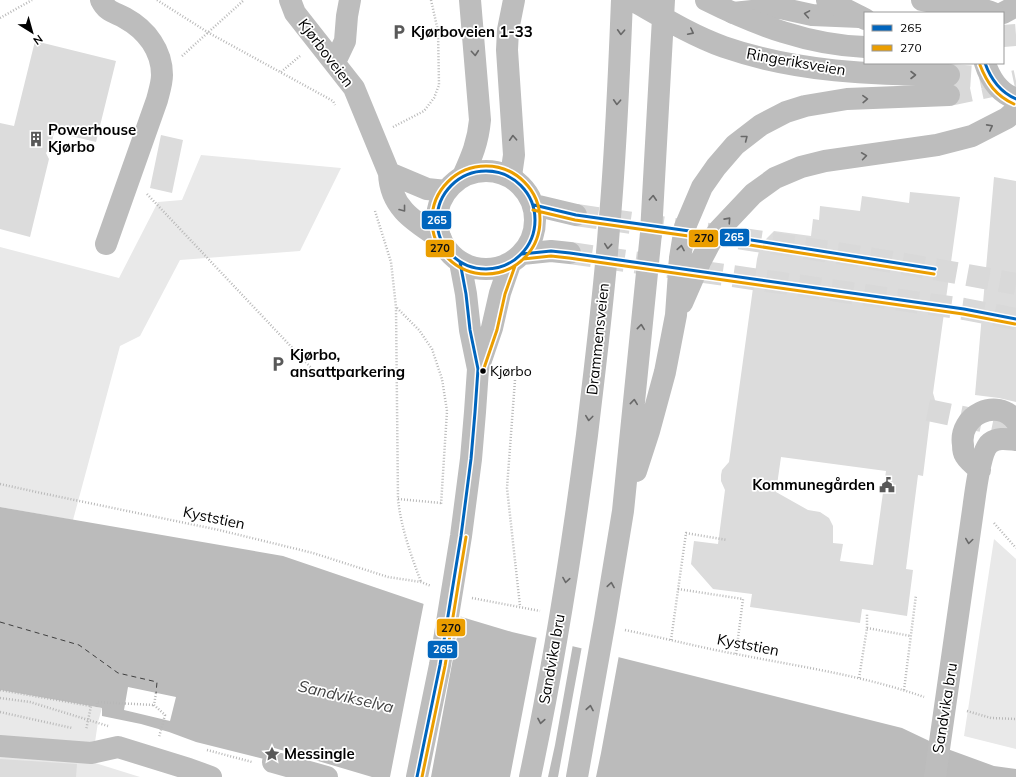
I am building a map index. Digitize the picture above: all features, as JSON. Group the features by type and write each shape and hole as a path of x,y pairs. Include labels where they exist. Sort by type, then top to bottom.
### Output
{"main road":[{"path":"101,0 105,8 135,23 150,38 160,56 162,76 157,100 106,244"},
{"name":"Kjørboveien","path":"290,0 295,13 354,88 389,173 393,195 399,205 415,221 441,239"},
{"path":"335,62 345,42 346,16 350,0"},
{"path":"463,176 473,155 478,138 480,120 470,0"},
{"path":"511,176 514,155 507,50 508,30 514,0"},
{"name":"Drammensveien","path":"572,541 593,387 610,227 622,0"},
{"name":"Ringeriksveien","path":"632,0 695,35 724,47 761,58 799,66 949,85 805,106 786,112 761,125 735,145 716,167 702,187 685,227 680,258 676,315"},
{"path":"577,777 623,511 651,233 664,0"},
{"name":"Ringeriksveien","path":"706,0 772,29 836,45 864,47"},
{"path":"827,0 862,18"},
{"path":"922,0 951,5 1005,9"},
{"path":"733,13 780,8 812,15 862,18"},
{"path":"985,64 989,74 998,88 1016,99"},
{"path":"623,511 649,431 665,372 676,315 700,262 718,230 753,194 775,178 800,167 825,161 937,145 972,136 1007,118 1016,110"},
{"path":"417,777 440,665 461,536 471,459 478,368 492,328 500,293 516,259 532,239 536,222 534,205 525,188 511,176 496,171 479,170 463,176 450,186 441,199 437,215 438,233 446,249 460,262 476,268 494,269 516,259 551,250 570,253"},
{"path":"389,173 427,189 446,191"},
{"path":"534,205 576,215"},
{"path":"460,262 466,294 470,330 478,368"},
{"path":"980,470 964,454 962,439 966,423 982,411 994,408 1011,415 1016,421"},
{"name":"Sandvika bru","path":"935,777 982,456 990,443 1003,438 1016,440"},
{"name":"Sandvika bru","path":"530,777 562,608 572,541"},
{"path":"0,746 91,753 118,748 211,777"},
{"path":"273,762 328,777"}],"path":[{"path":"0,18 32,0"},
{"path":"157,0 209,32 333,101"},
{"path":"161,70 171,66 244,0"},
{"path":"374,137 424,111 434,98 438,85 438,31 431,0"},
{"path":"124,193 148,194 316,372"},
{"path":"373,205 391,262 396,307 398,498 441,503 447,411 442,380 432,349 418,330 396,307"},
{"path":"514,380 507,488 520,606"},
{"name":"Kyststien","path":"0,484 219,530 314,553 388,577 420,582 404,534 398,498"},
{"path":"671,640 686,533 727,540"},
{"path":"678,589 743,599 736,654"},
{"path":"904,690 916,595"},
{"path":"474,598 520,606 543,612"},
{"path":"859,678 867,628 867,614"},
{"name":"Kyststien","path":"618,628 736,654 859,678 928,698"},
{"path":"867,628 911,636"},
{"path":"0,690 91,706 86,731"},
{"path":"154,705 156,693"},
{"path":"0,698 30,702 110,726"},
{"path":"97,707 97,702 154,705 165,715 160,737 152,736"},
{"path":"964,711 991,718 1016,719"},
{"path":"0,712 98,733 118,748"},
{"path":"200,748 267,765 273,762"}],"shaded area":[{"path":"201,155 341,168 300,251 180,260 140,336 120,346 73,520 0,507 0,247 119,278 158,202 182,200"},
{"path":"994,539 1016,559 1016,749 964,736"},
{"path":"0,690 102,708 98,722 92,762 140,777 0,777"}],"water":[{"name":"Sandvikselva","path":"0,507 283,556 465,618 512,632 902,728 942,747 994,766 1016,769 1016,777 372,777 271,747 268,760 196,742 141,724 102,716 102,708 0,690"}],"pier":[{"path":"424,602 461,615 431,777 390,777"},
{"path":"537,636 573,644 555,745 548,777 510,777"},
{"path":"582,646 619,655 596,777 558,777"},
{"path":"128,687 176,697 170,721 124,710"}],"building":[{"name":"Powerhouse Kjørbo","path":"35,41 116,61 96,142 54,132 51,146 46,153 49,159 30,237 0,229 0,123 14,126"},
{"path":"161,135 183,140 172,193 150,188"},
{"path":"994,177 1016,181 1016,402 975,395"},
{"name":"Kommunegården","path":"910,192 960,197 933,393 941,421 930,419 923,476 918,475 906,569 913,570 907,616 862,609 860,623 750,607 752,594 713,589 691,564 694,541 718,544 725,490 721,481 721,475 722,470 729,462 757,259 760,247 774,231 811,236 813,219 819,220 820,206 860,211 862,196 909,203","holes":["781,457 886,471 873,565 840,561 843,544 833,543 833,526 829,518 820,512 808,510 776,492"]},
{"path":"0,759 77,764 76,777 0,777"}],"ferry route":[{"path":"0,622 79,645 118,673 157,682 156,693"}],"tunnel":[{"path":"1004,36 1016,35"},
{"path":"949,75 995,78"},
{"path":"949,95 1016,81"},
{"path":"576,215 851,255 1016,284"},
{"path":"570,253 964,309 1016,319"},
{"path":"928,410 1016,428"}],"transit line":[{"name":"265","path":"985,64 990,75 997,85 1005,93 1016,99"},
{"name":"270","path":"980,65 989,83 997,93 1014,104"},
{"name":"270","path":"486,166 507,170 524,182 536,199 540,220 536,241 524,258 507,270 486,274 465,270 448,258 436,241 432,220 436,199 448,182 465,170 486,166"},
{"name":"265","path":"486,171 505,174 521,185 532,201 535,220 532,239 521,255 505,266 486,269 467,266 451,255 440,239 437,220 440,201 451,185 467,174 486,171"},
{"name":"265","path":"534,205 576,215 732,237 935,269"},
{"name":"270","path":"533,210 575,220 731,242 934,274"},
{"name":"265","path":"522,254 551,251 570,253 964,309 1016,319"},
{"name":"270","path":"523,259 551,256 569,258 963,314 1015,324"},
{"name":"265","path":"417,777 440,665 461,536 471,459 475,412 478,369 470,330 466,294 460,262"},
{"name":"270","path":"483,371 497,330 505,294 515,266"},
{"name":"270","path":"422,777 445,666 466,537"}],"place":[{"name":"Kjørboveien 1-33","path":"399,32"},
{"name":"Powerhouse Kjørbo","path":"36,139"},
{"name":"Kjørbo, ansattparkering","path":"278,364"},
{"name":"Kjørbo","path":"483,371"},
{"name":"Kommunegården","path":"887,485"},
{"name":"Messingle","path":"272,754"}]}
